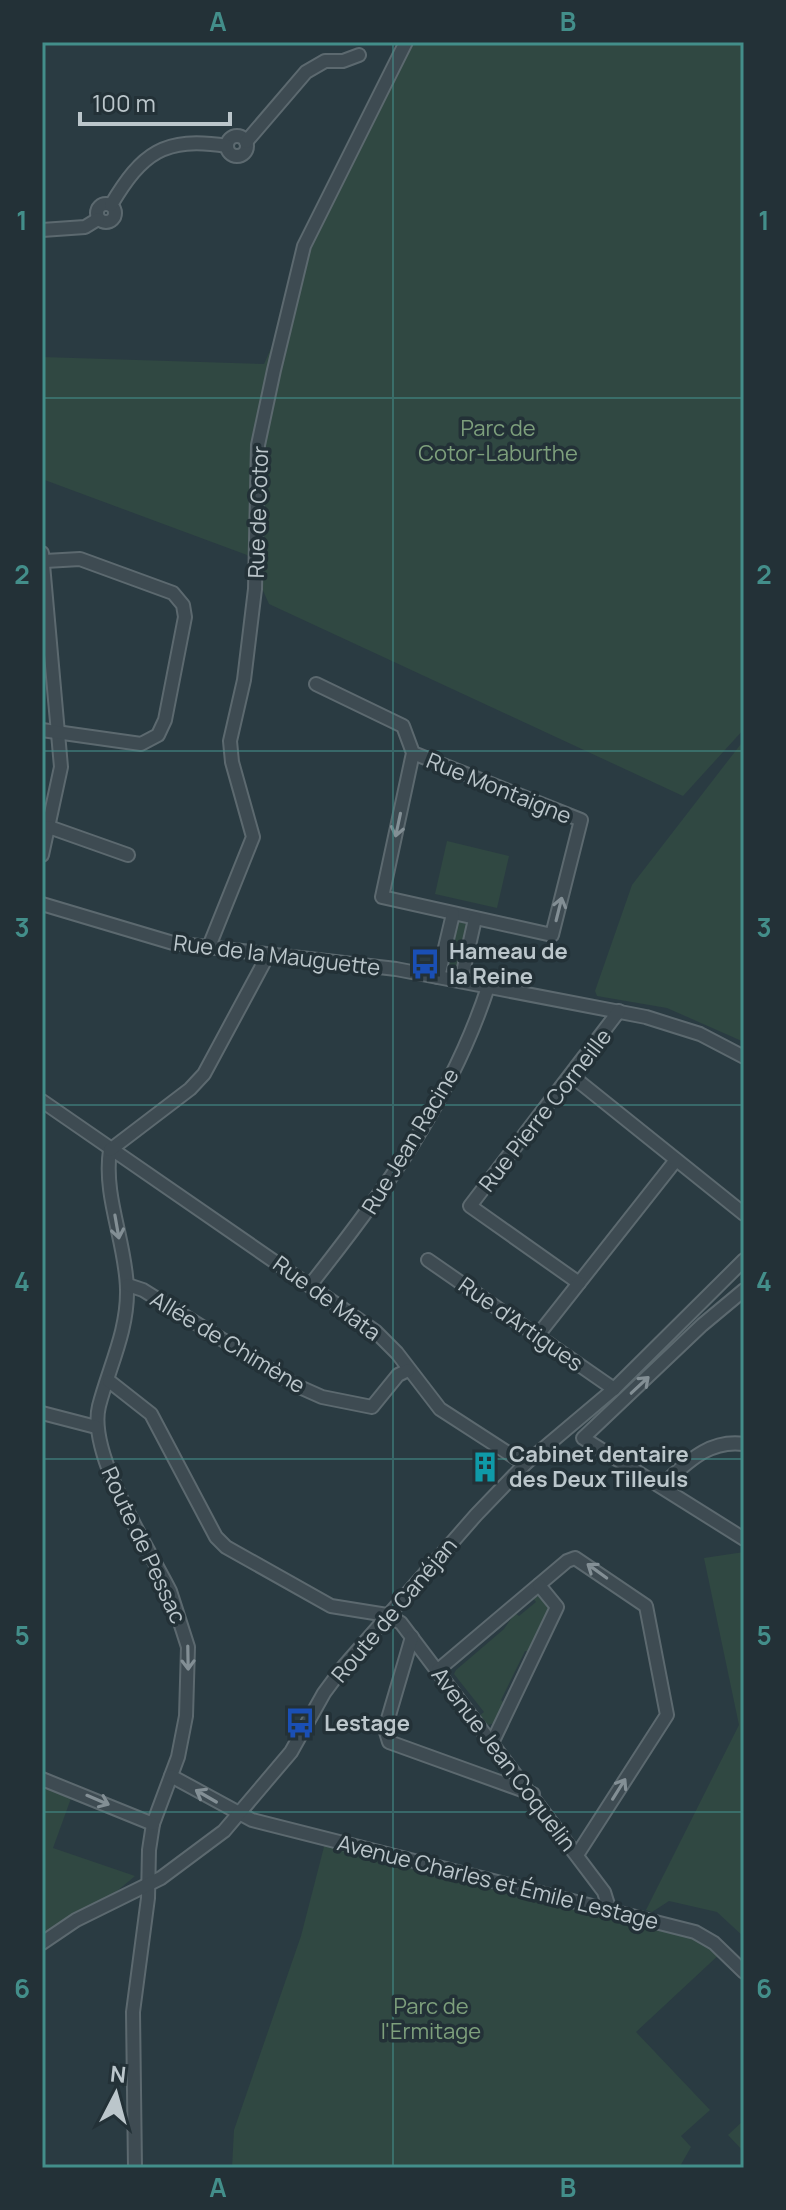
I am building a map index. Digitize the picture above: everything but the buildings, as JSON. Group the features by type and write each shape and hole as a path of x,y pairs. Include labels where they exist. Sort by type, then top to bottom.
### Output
{"street":[{"name":"Rue de Cotor","path":"208,949 253,837 229,752 244,680 255,589 256,473 264,415 304,246 406,42"},
{"path":"42,230 85,227 98,219 105,223 114,219 116,212 111,205 135,166 162,149 187,143 227,146 237,136 246,142 306,72 325,61 343,61 359,55"},
{"path":"42,730 58,730 141,744 158,735 165,720 184,614 176,596 80,559 43,556 58,730 60,780 42,855"},
{"path":"316,684 403,726 413,753"},
{"name":"Rue Montaigne","path":"413,753 581,820 552,935 382,897 413,753"},
{"path":"49,827 128,855"},
{"name":"Rue de la Mauguette","path":"42,904 154,939 208,949 366,965 619,1011 684,1027 744,1057"},
{"path":"438,977 453,914"},
{"path":"461,981 475,919"},
{"path":"42,1101 110,1150 190,1089 204,1074 268,955"},
{"name":"Rue Jean Racine","path":"311,1284 363,1219 417,1140 452,1079 488,987"},
{"name":"Rue Pierre Corneille","path":"579,1283 470,1206 619,1011"},
{"path":"572,1076 744,1214"},
{"name":"Rue de Mata","path":"110,1150 311,1284 375,1331 440,1409 525,1464"},
{"name":"Route de Pessac","path":"110,1150 107,1172 128,1285 121,1339 99,1405 96,1427 104,1461 170,1591 186,1634 189,1657 186,1716 171,1776 153,1824 133,2012 135,2168"},
{"path":"538,1335 676,1160"},
{"name":"Rue d'Artigues","path":"428,1260 614,1389"},
{"name":"Route de Canéjan","path":"42,1943 76,1920 149,1884 188,1860 240,1815 291,1752 324,1693 387,1615 525,1464 614,1389 744,1260"},
{"name":"Allée de Chimène","path":"128,1285 143,1290 289,1381 322,1397 372,1407 398,1375 408,1370"},
{"path":"744,1290 702,1325 583,1438 744,1539"},
{"path":"109,1381 151,1414 216,1537 226,1547 331,1606 387,1615"},
{"path":"42,1413 96,1427"},
{"path":"661,1486 696,1457 719,1443 744,1444"},
{"path":"438,1670 575,1558 646,1606 667,1715 577,1855"},
{"path":"492,1743 557,1607 539,1585"},
{"name":"Avenue Jean Coquelin","path":"387,1615 401,1623 533,1794 608,1898 610,1911"},
{"path":"412,1637 385,1729 389,1742 533,1794"},
{"name":"Avenue Charles et Émile Lestage","path":"171,1776 240,1815 695,1932 714,1943 744,1972"},
{"path":"42,1779 153,1824"}],"green space":[{"name":"Parc de Cotor-Laburthe","path":"399,42 744,42 744,729 683,796 269,604 247,555 42,479 42,357 264,364 277,335 297,245"},
{"path":"744,740 744,1042 667,1008 597,996 595,991 632,885"},
{"path":"447,841 509,856 497,908 435,894"},
{"path":"457,920 468,925 456,970 446,968"},
{"path":"744,1552 744,1937 717,1912 669,1901 652,1912 646,1910 739,1725 704,1558"},
{"path":"537,1593 552,1605 532,1653 525,1651 501,1700 507,1705 499,1722 488,1725 479,1716 484,1712 454,1674 504,1629 515,1613 519,1616 536,1602 532,1597"},
{"path":"42,1779 74,1790 53,1848 135,1876 117,1891 42,1935"},
{"name":"Parc de l'Ermitage","path":"326,1839 695,1932 723,1951 636,2032 710,2110 681,2136 691,2147 679,2168 232,2168 234,2130 301,1936"},
{"path":"744,2120 744,2152 728,2135"}],"place":[{"name":"Hameau de la Reine","path":"425,964"},
{"name":"Cabinet dentaire des Deux Tilleuls","path":"485,1467"},
{"name":"Lestage","path":"300,1723"}]}
